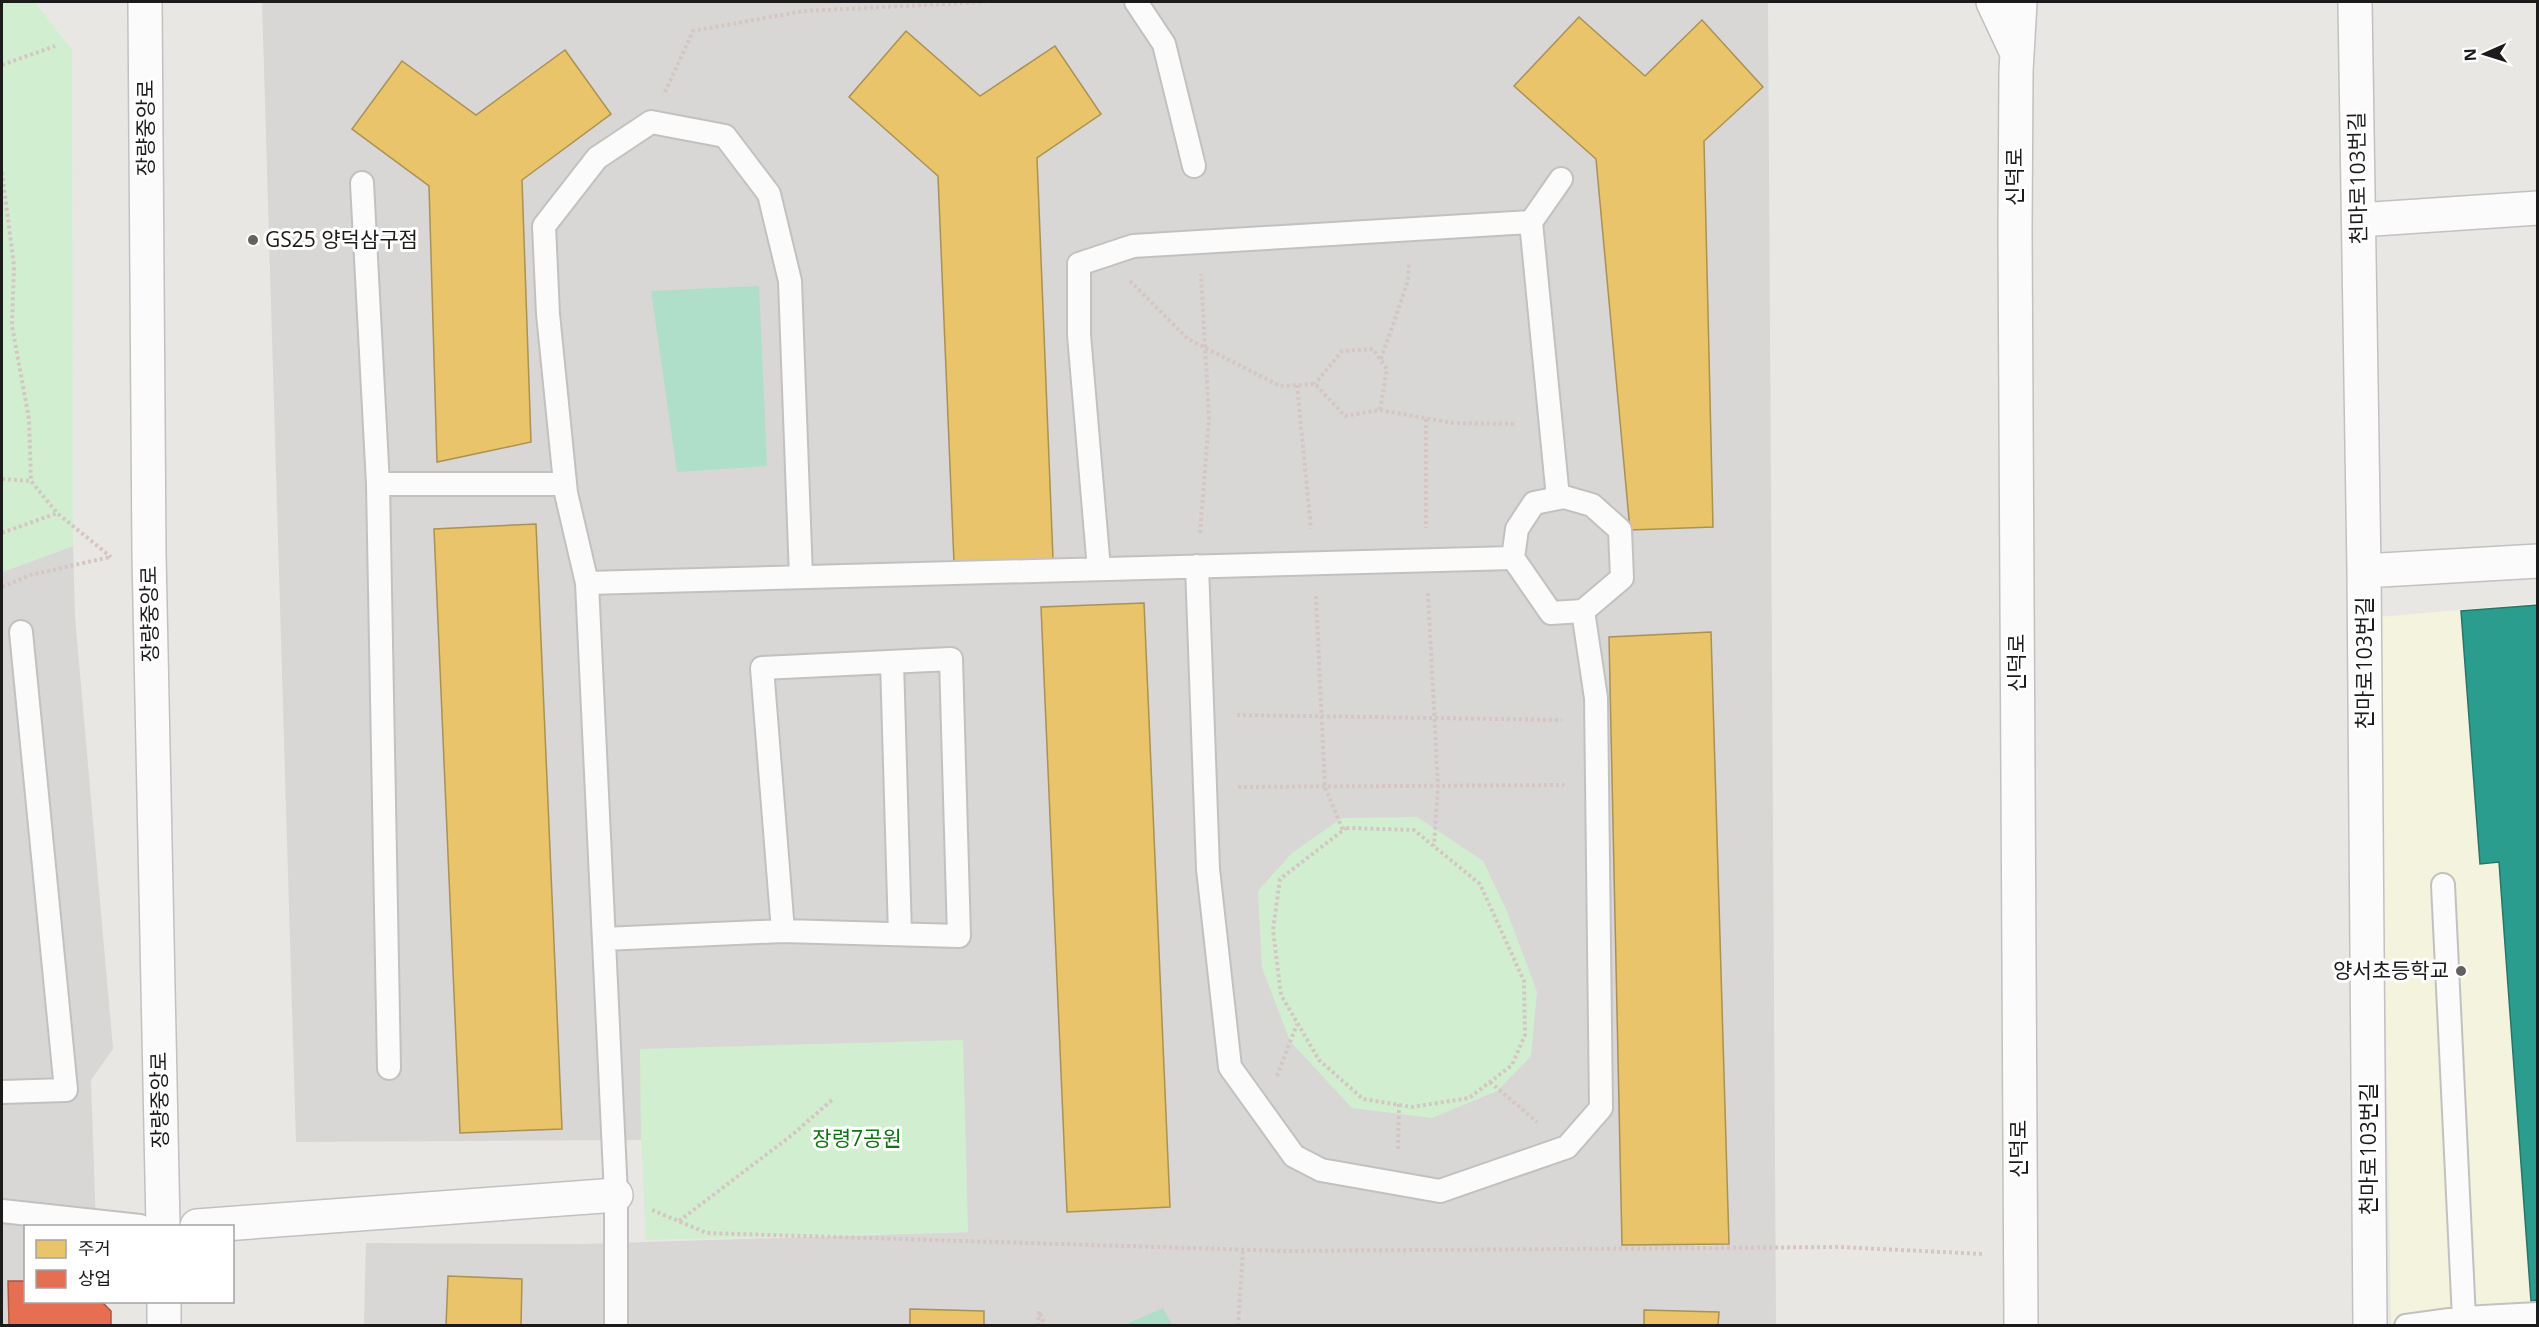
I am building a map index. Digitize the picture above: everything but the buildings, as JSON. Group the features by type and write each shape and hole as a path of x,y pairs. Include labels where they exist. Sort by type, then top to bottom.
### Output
{"street":[{"name":"장량중앙로","path":"145,2 149,555 163,1225"},
{"path":"1993,2 2017,52"},
{"name":"신덕로","path":"2020,2 2017,52 2015,242 2021,1326"},
{"path":"2017,52 2037,2"},
{"name":"천마로103번길","path":"2355,2 2364,571 2370,1326"},
{"path":"2359,220 2538,208"},
{"path":"2364,571 2538,561"},
{"path":"224,1225 616,1196"},
{"path":"164,1303 164,1326"}],"lane":[{"path":"1136,2 1164,44 1194,166"},
{"path":"616,1326 616,1196 587,583 565,484 548,314 544,226 597,158 651,122 725,136 770,194 790,280 801,577"},
{"path":"1558,498 1531,222 1561,179"},
{"path":"362,183 378,484 389,1068"},
{"path":"1099,569 1079,335 1079,264 1133,246 1531,222"},
{"path":"378,484 565,484"},
{"path":"1564,497 1592,505 1620,530 1622,578 1582,611 1551,613 1513,558 1517,529 1534,503 1558,498 1564,497"},
{"path":"587,583 1513,558"},
{"path":"1197,566 1208,869 1230,1067 1294,1156 1321,1170 1440,1191 1567,1147 1601,1108 1596,698 1582,611"},
{"path":"2,1092 66,1090 21,632"},
{"path":"604,939 783,931 959,936 951,659 762,668 783,931"},
{"path":"892,662 900,934"},
{"path":"2443,885 2464,1318"},
{"path":"2,1211 123,1225"},
{"path":"2406,1326 2464,1318 2538,1314"}],"path":[{"path":"651,122 693,31 804,11 985,2"},
{"path":"2,65 55,46"},
{"path":"2,172 14,266 12,326 30,419 31,481 57,513 111,557"},
{"path":"1380,359 1408,281 1410,229"},
{"path":"1197,566 1209,419 1200,242"},
{"path":"1104,255 1188,339 1280,386 1315,384 1342,351 1374,349 1387,369 1380,410"},
{"path":"1315,384 1345,416 1380,410 1452,423 1551,425"},
{"path":"1297,385 1315,563 1325,787 1342,828 1346,828 1414,830 1480,884 1524,981 1525,1035 1512,1065 1468,1098 1413,1107 1363,1099 1318,1060 1281,995 1273,930 1280,879 1346,828"},
{"path":"1426,418 1426,560 1438,786 1434,847"},
{"path":"2,478 31,481"},
{"path":"2,532 57,513"},
{"path":"2,587 30,575 111,557 149,555"},
{"path":"1202,715 1596,720"},
{"path":"1205,788 1597,785"},
{"path":"1263,1113 1297,1023"},
{"path":"1490,1082 1567,1147"},
{"path":"678,1221 792,1135 833,1099"},
{"path":"1398,1184 1399,1104"},
{"path":"616,1196 707,1233 1243,1250 1840,1247 2020,1255"},
{"path":"1238,1326 1243,1250"},
{"path":"1038,1326 1039,1311 1045,1326"}],"shaded area":[{"path":"262,2 1768,2 1776,1325 364,1325 366,1243 581,1244 968,1232 641,1049 641,1140 296,1142"},
{"path":"73,546 75,617 113,1049 91,1080 96,1225 24,1225 24,1303 99,1303 100,1325 2,1326 2,572"},
{"name":"양서초등학교","path":"2537,603 2537,1325 2391,1325 2379,617"}],"green space":[{"path":"2,2 35,2 72,50 73,546 2,572"},
{"path":"759,286 767,466 677,472 651,291"},
{"path":"1417,817 1483,861 1506,909 1537,992 1531,1056 1497,1091 1432,1118 1352,1108 1290,1041 1262,968 1258,891 1292,853 1342,818"},
{"name":"장령7공원","path":"963,1040 968,1232 646,1240 641,1140 640,1049"},
{"path":"1163,1308 1172,1325 1124,1325"}],"place":[{"name":"GS25 양덕삼구점","path":"253,240"},
{"name":"양서초등학교","path":"2461,971"}]}
